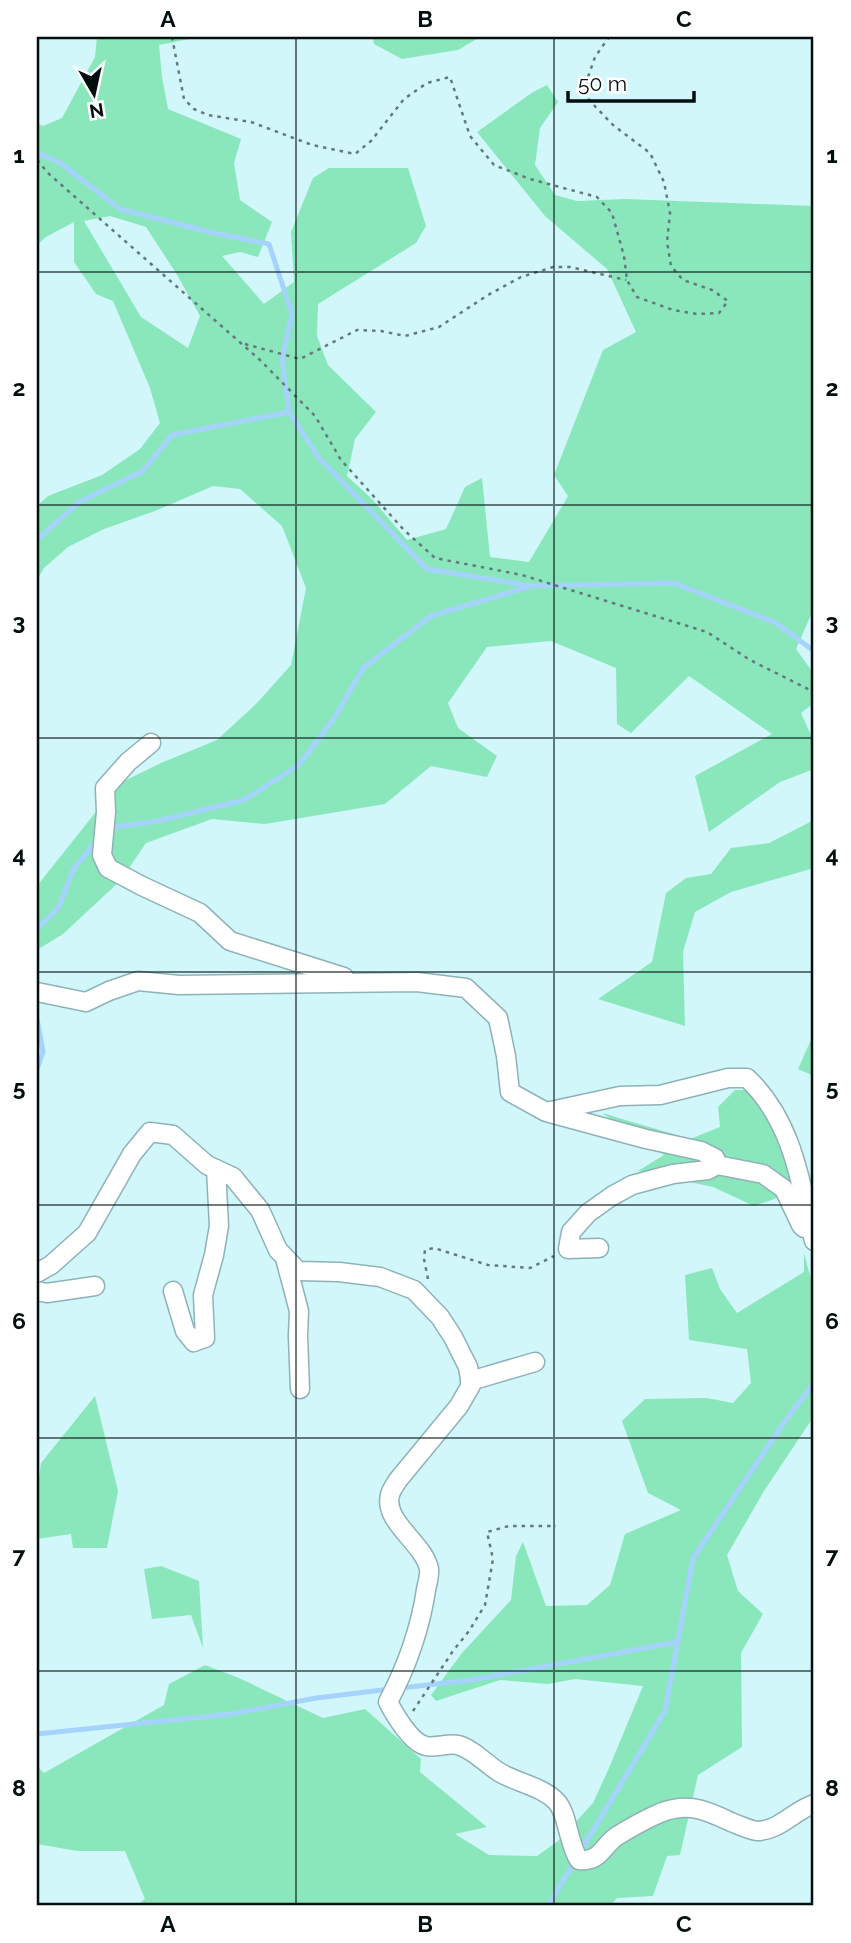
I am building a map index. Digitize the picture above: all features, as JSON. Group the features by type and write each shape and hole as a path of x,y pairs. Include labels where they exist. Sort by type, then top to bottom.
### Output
{"street":[{"path":"150,743 128,762 105,788 102,855 107,868 200,913 230,941 361,982"},
{"path":"37,992 86,1002 138,981 179,985 417,982 466,988 498,1018 510,1092 547,1112 701,1151 715,1158 717,1165"},
{"path":"547,1112 620,1096 660,1095 728,1078 747,1078 761,1091 786,1132 813,1238"},
{"path":"37,1273 51,1265 87,1233 132,1154 150,1132 173,1135 207,1165 233,1177 260,1210 278,1250 298,1271 380,1277 414,1290 440,1317 453,1336 468,1367 471,1385 459,1406 398,1480 390,1494 389,1509 422,1553 429,1570 413,1647 388,1702 397,1719 425,1746 458,1745 499,1772 540,1790 558,1802 568,1827 572,1851 579,1860 588,1861 604,1851 614,1838 659,1813 684,1807 704,1809 755,1831 779,1825 814,1804"},
{"path":"599,1248 568,1249 571,1232 588,1213 612,1196 632,1185 673,1174 708,1170 717,1165 763,1174 785,1189 801,1225 813,1238"},
{"path":"173,1291 185,1331 194,1342 205,1338 202,1295 219,1226 216,1169"},
{"path":"286,1258 299,1311 300,1389"},
{"path":"37,1291 47,1293 95,1286"},
{"path":"470,1381 535,1362"}],"path":[{"path":"172,37 184,99 194,109 208,115 251,122 312,145 355,154 371,141 404,99 427,83 450,77 470,136 494,165 530,179 597,197 612,213 624,256 627,280 637,297 673,310 697,314 719,313 728,301 712,290 683,280 671,266 667,242 670,213 664,182 650,153 613,125 589,100 587,80 595,57 609,37"},
{"path":"37,160 116,234 242,343 315,416 341,460 404,530 435,558 522,575 707,632 750,660 814,692"},
{"path":"242,343 300,359 357,330 381,331 405,337 439,327 521,277 552,267 570,267 627,280"},
{"path":"427,1304 425,1250 434,1248 488,1265 530,1268 568,1249"},
{"path":"408,1731 412,1711 469,1632 485,1605 493,1559 487,1532 509,1526 556,1526"}],"green space":[{"path":"97,37 199,37 159,45 168,109 241,139 234,163 240,200 272,222 258,257 240,252 222,256 264,304 294,282 291,232 313,178 329,168 408,168 426,226 416,243 318,304 317,336 328,365 376,412 355,439 347,476 372,499 407,540 446,529 465,487 482,478 490,557 529,562 568,496 554,475 603,350 636,332 607,269 545,216 477,132 547,85 558,102 540,128 535,165 555,195 577,201 625,199 814,206 814,608 796,649 814,674 814,703 801,713 814,742 814,769 780,782 709,832 695,776 772,734 689,676 631,733 617,724 616,668 551,641 487,647 448,703 458,728 497,756 487,777 431,766 385,804 265,824 212,819 146,843 120,881 63,934 37,950 37,886 118,784 217,740 257,703 291,665 306,588 282,526 240,489 213,486 104,529 68,547 44,568 37,580 37,506 48,496 102,475 140,449 160,423 150,388 113,301 96,294 74,262 74,222 37,245 37,123 43,126 62,118 95,57","holes":["110,216 146,227 200,316 188,348 141,317 84,221"]},
{"path":"373,37 480,37 458,50 402,59 374,44"},
{"path":"814,820 814,868 731,892 695,912 683,952 685,1026 598,999 652,962 666,893 686,878 711,874 731,848 769,843"},
{"path":"814,1033 814,1076 798,1069"},
{"path":"735,1090 745,1090 773,1119 797,1191 754,1206 713,1187 638,1171 664,1155 602,1113 690,1139 720,1127 718,1107"},
{"path":"804,1253 814,1291 814,1416 764,1491 727,1555 738,1591 763,1614 741,1653 742,1747 698,1775 680,1855 667,1856 653,1896 617,1898 610,1906 136,1906 145,1899 125,1851 77,1851 37,1844 37,1766 44,1773 164,1705 169,1684 205,1665 323,1718 365,1709 421,1759 420,1772 487,1827 455,1834 489,1855 537,1856 558,1841 593,1803 643,1686 575,1679 548,1684 500,1680 436,1701 431,1695 462,1653 511,1600 516,1556 523,1542 546,1606 587,1605 610,1585 625,1534 681,1510 648,1493 622,1421 645,1399 707,1398 733,1403 751,1383 747,1349 689,1340 685,1275 712,1268 720,1289 737,1313 804,1272"},
{"path":"95,1396 118,1491 107,1548 73,1548 71,1534 37,1539 37,1487 41,1463"},
{"path":"161,1566 199,1581 203,1648 191,1615 152,1619 144,1569"}],"waterway":[{"path":"37,153 59,162 120,209 269,244 292,314 282,359 289,412 319,458 427,569 531,586 674,583 776,623 814,651"},
{"path":"37,540 79,502 143,471 172,435 289,412"},
{"path":"108,828 158,821 244,800 299,765 335,717 363,668 431,616 528,587"},
{"path":"37,929 59,907 73,870 97,840"},
{"path":"37,1019 43,1052 37,1069"},
{"path":"580,1852 665,1711 693,1558 785,1421 814,1383"},
{"path":"401,1688 471,1680 678,1642"},
{"path":"37,1734 231,1714 316,1698 391,1689"},
{"path":"548,1906 575,1861"}]}
